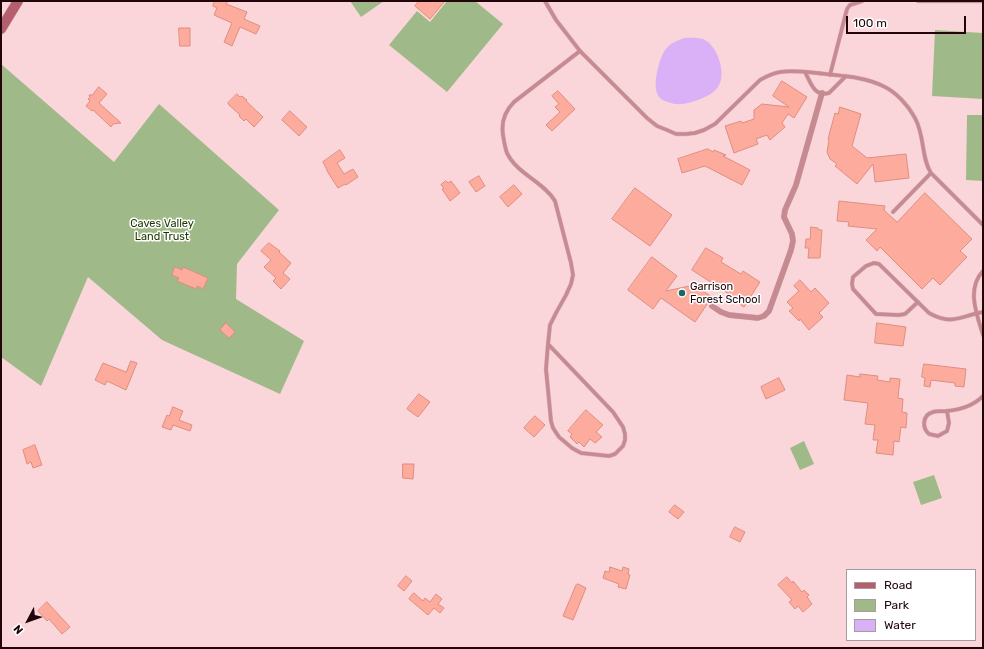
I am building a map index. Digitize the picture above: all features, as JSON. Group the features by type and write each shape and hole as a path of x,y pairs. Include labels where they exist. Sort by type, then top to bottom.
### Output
{"main road":[{"path":"1,29 18,1"}],"street":[{"path":"712,306 729,315 758,318 764,316 769,310 793,241 792,234 784,216 785,210 796,185 822,93"}],"lane":[{"path":"544,1 556,20 580,51 656,126 676,134 695,133 715,124 751,87 768,75 781,72 805,72 869,80 883,86 892,91 903,102 915,118 921,131 926,163 931,173 983,225"},
{"path":"848,1 850,5"},
{"path":"830,75 842,22 847,9 850,5 862,1"},
{"path":"918,1 983,1"},
{"path":"548,344 619,420 623,427 625,440 623,446 615,454 609,456 581,453 572,448 553,428 546,369 548,344 550,325 571,284 571,263 554,202 550,194 516,165 507,154 503,136 503,121 508,108 580,51"},
{"path":"805,72 814,90 822,93 829,93 846,76"},
{"path":"893,212 931,173"},
{"path":"918,302 905,314 876,314 854,289 852,281 853,277 866,266 874,263 879,264 918,302 929,313 938,318 946,320 955,319 983,312"},
{"path":"983,271 979,275 974,287 974,299 983,335"},
{"path":"947,411 949,423 947,431 938,436 929,434 924,428 925,418 928,414 934,411 960,409 972,405 983,396"}],"green space":[{"path":"350,1 384,1 361,17"},
{"path":"447,1 475,1 503,24 447,92 389,45 417,11 430,22"},
{"path":"935,30 983,33 983,99 932,96"},
{"name":"Caves Valley Land Trust","path":"1,64 114,162 159,104 279,210 237,264 236,299 304,341 280,394 162,340 88,277 41,386 1,357"},
{"path":"967,115 983,115 983,181 966,180"},
{"path":"804,441 814,464 800,470 790,448"},
{"path":"934,475 942,498 921,505 913,482"}],"water":[{"path":"684,38 700,38 710,44 720,62 722,76 718,87 708,96 688,103 675,104 661,99 658,95 656,89 656,77 663,53 672,44"}],"building":[{"path":"215,1 228,1 226,4 247,12 244,19 260,26 256,34 240,27 232,46 224,42 232,23 214,15 217,8 213,6"},
{"path":"419,1 445,1 430,19 415,6"},
{"path":"179,28 190,28 190,46 180,46"},
{"path":"782,81 807,97 794,118 788,114 782,123 785,127 770,140 767,135 756,139 758,144 734,153 725,126 754,119 754,110 762,104 789,107 773,96"},
{"path":"99,87 107,94 99,103 121,123 113,124 111,127 93,110 92,111 86,106 90,101 88,99 90,98 89,95 92,95"},
{"path":"558,91 575,109 552,131 546,125 560,112 555,107 559,104 552,96"},
{"path":"237,94 247,100 246,101 263,117 254,127 246,119 244,121 229,105 228,103"},
{"path":"840,107 861,114 852,146 867,158 906,154 909,178 875,182 873,164 857,184 835,166 837,164 830,159 827,152 828,139 835,113 838,114"},
{"path":"290,111 307,127 299,136 282,120"},
{"path":"708,149 713,152 714,150 726,155 723,156 750,170 742,185 705,166 682,173 678,159"},
{"path":"340,150 345,158 337,163 344,174 353,169 358,177 346,185 345,184 338,188 323,162"},
{"path":"479,176 485,186 476,192 469,182"},
{"path":"446,181 448,183 451,181 460,193 450,201 441,185"},
{"path":"514,185 522,194 508,207 500,197"},
{"path":"635,188 672,215 650,246 612,219"},
{"path":"925,193 972,239 960,251 967,257 940,285 933,278 922,289 880,247 877,251 866,240 877,229 848,226 849,222 837,221 839,201 885,206 884,210 897,222"},
{"path":"811,227 822,230 820,258 808,258 809,248 805,248 806,239 810,239"},
{"path":"269,243 280,251 279,252 291,263 283,273 290,279 281,289 273,281 276,278 264,267 271,260 261,251"},
{"path":"706,248 723,258 721,262 741,274 743,271 760,282 744,307 727,296 729,294 692,270"},
{"path":"652,257 677,276 666,291 694,285 712,297 695,322 661,298 653,309 628,290"},
{"path":"175,267 182,270 183,267 208,278 203,289 197,286 196,289 177,281 179,278 172,275"},
{"path":"800,280 811,292 815,288 829,303 819,313 823,317 809,330 800,319 799,321 789,311 793,308 787,302 799,291 794,286"},
{"path":"226,323 235,332 229,338 220,330"},
{"path":"877,323 906,327 903,346 875,343"},
{"path":"131,361 137,363 126,390 107,381 105,385 95,380 103,363 126,372"},
{"path":"924,364 966,369 964,387 955,386 955,383 931,380 930,387 924,386 925,378 922,377"},
{"path":"860,374 878,376 877,380 890,382 890,378 900,379 898,398 903,399 902,412 907,413 906,428 901,427 899,442 894,441 893,455 876,453 878,440 873,440 875,425 865,424 868,403 844,400 847,375 860,377"},
{"path":"779,378 785,390 766,399 761,387"},
{"path":"419,394 430,402 418,417 407,409"},
{"path":"173,407 183,411 179,420 192,425 190,431 173,425 171,430 162,427 167,415 169,416"},
{"path":"586,410 603,425 596,432 602,437 595,443 590,439 584,447 579,442 577,444 570,437 572,434 568,431"},
{"path":"535,416 545,425 534,437 524,428"},
{"path":"35,445 42,465 33,468 31,462 27,464 23,450"},
{"path":"403,464 414,464 413,479 403,478"},
{"path":"675,505 684,512 678,519 669,512"},
{"path":"735,527 745,532 740,542 730,537"},
{"path":"610,567 622,571 623,567 629,569 628,574 630,575 626,589 618,587 619,584 603,578 605,571 609,572"},
{"path":"406,576 412,581 404,591 398,586"},
{"path":"787,577 792,583 793,581 802,592 804,590 809,595 807,597 812,604 803,612 798,606 795,609 789,602 792,600 778,585"},
{"path":"578,584 586,588 573,620 563,616 576,585"},
{"path":"414,593 423,601 425,598 430,602 436,594 442,599 438,604 444,608 440,613 434,608 428,615 409,599"},
{"path":"47,602 70,627 62,634 49,619 47,621 38,611"}],"place":[{"name":"Garrison Forest School","path":"682,293"}]}
